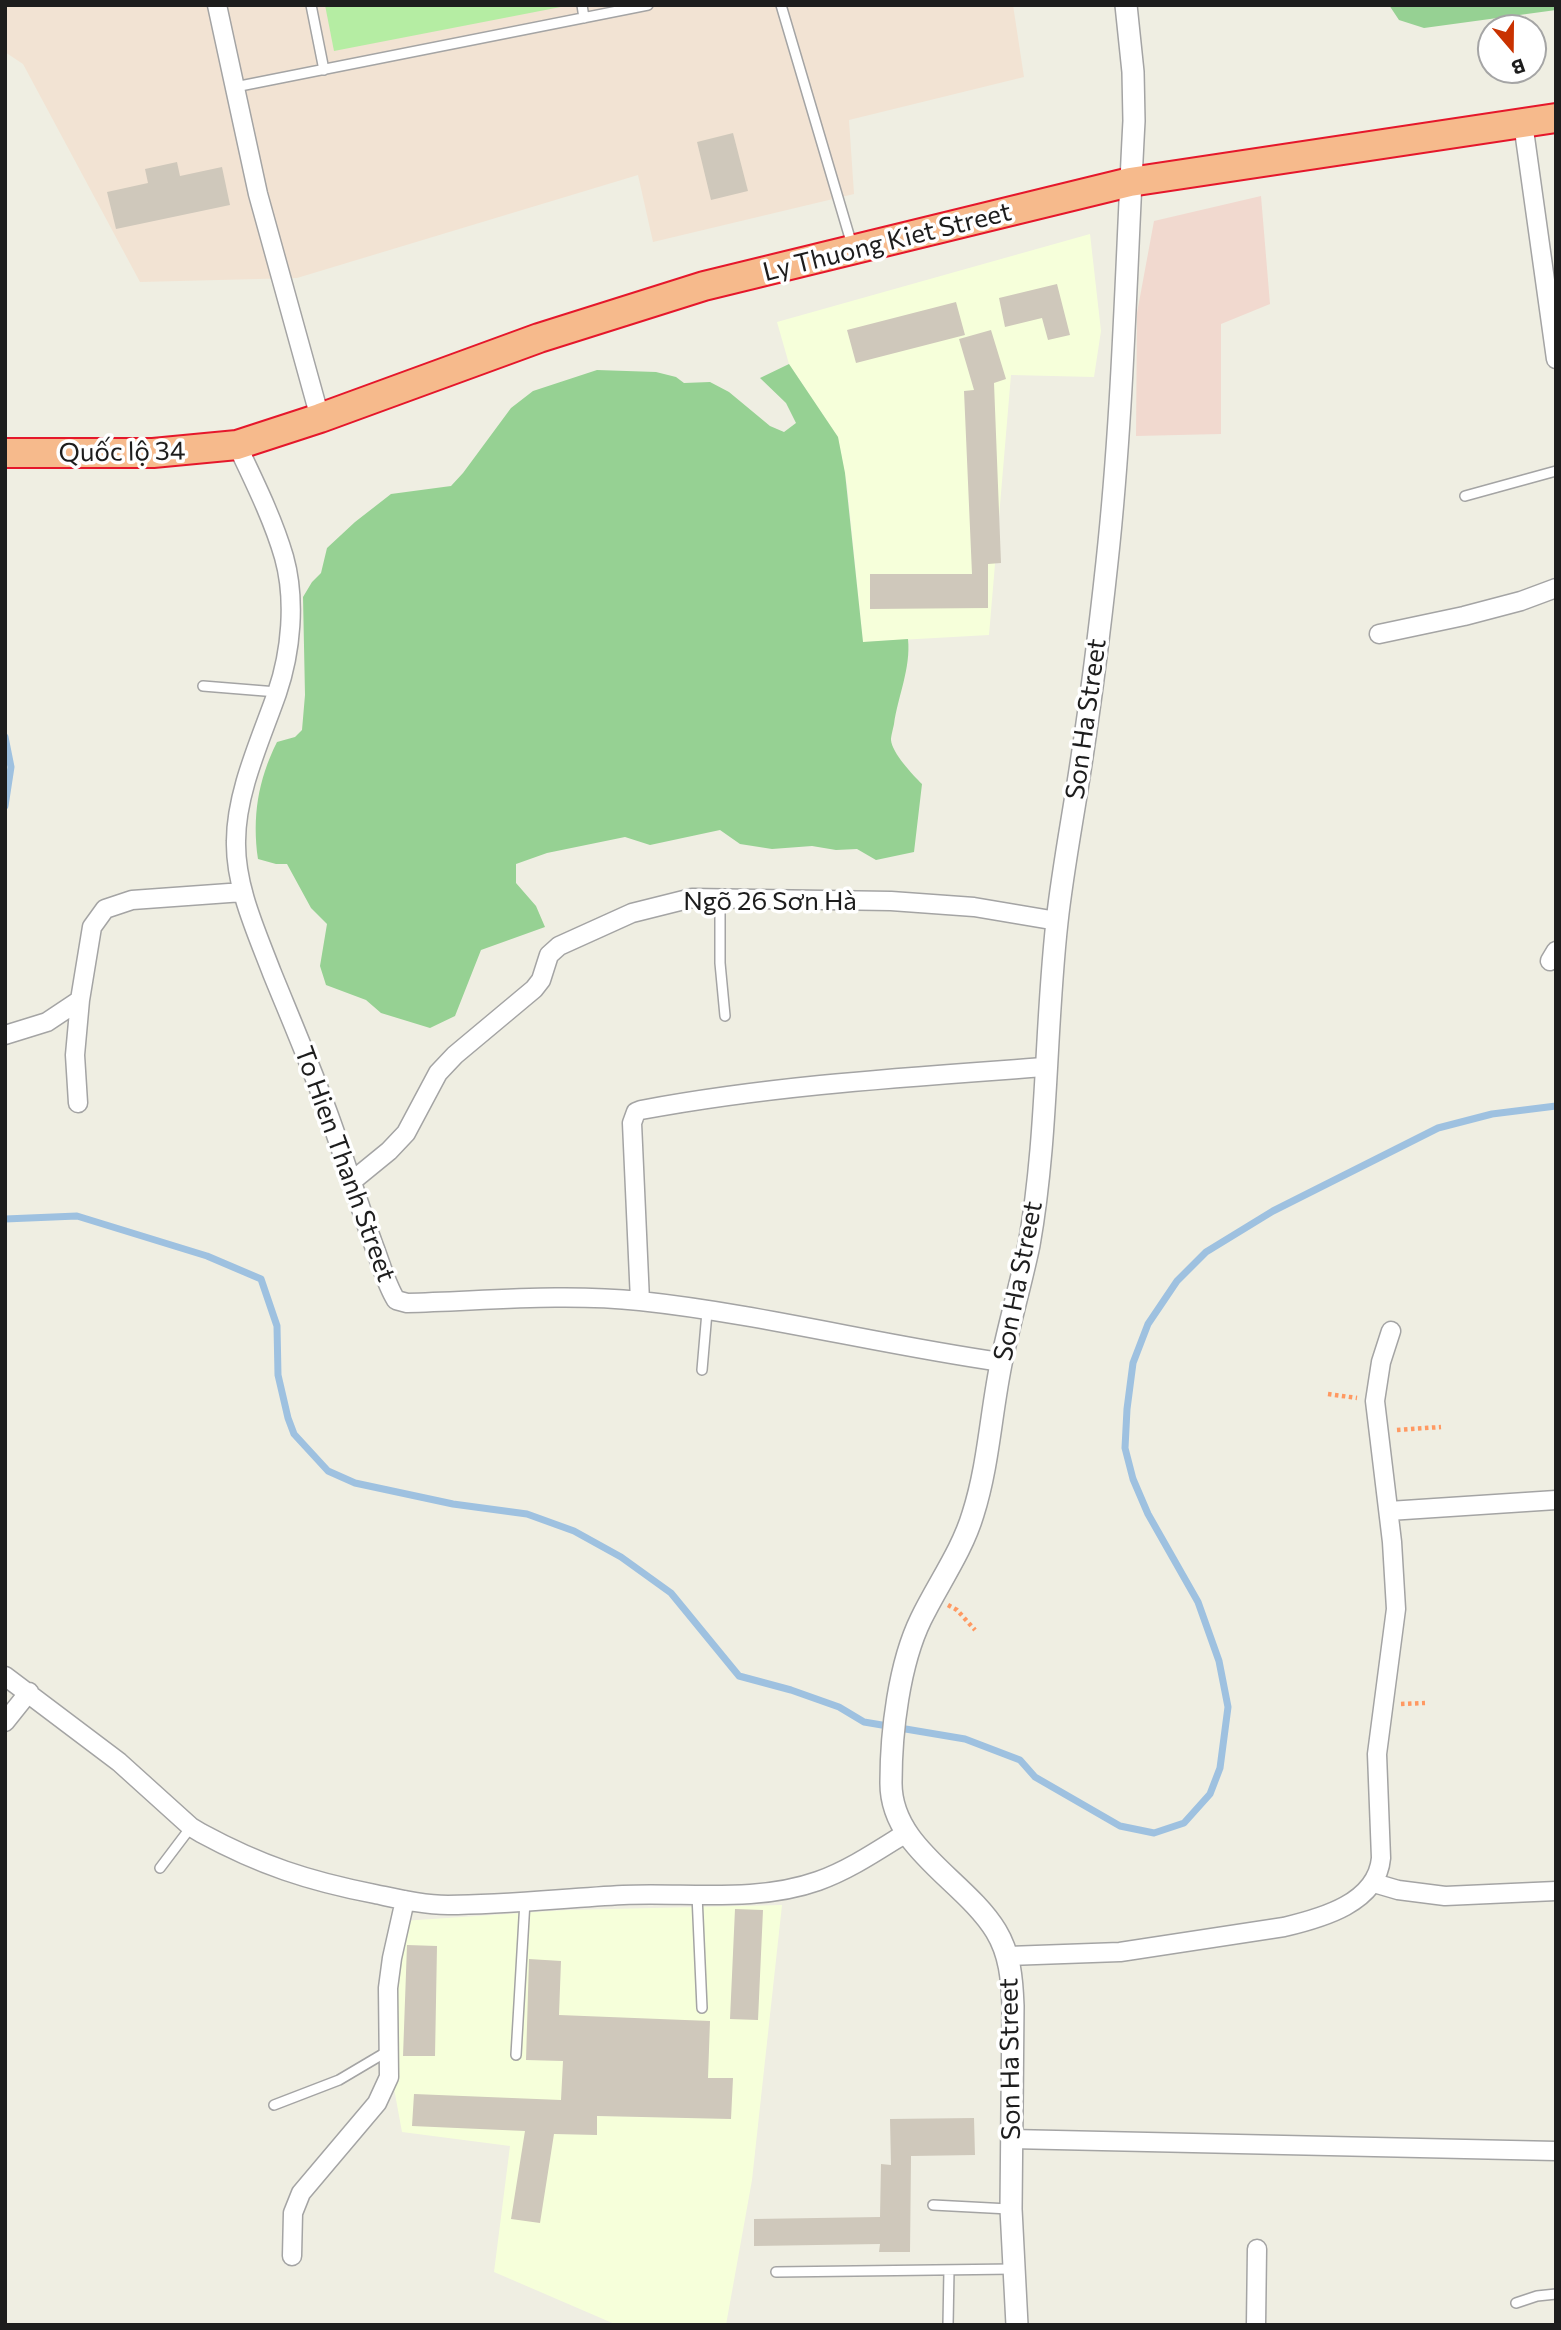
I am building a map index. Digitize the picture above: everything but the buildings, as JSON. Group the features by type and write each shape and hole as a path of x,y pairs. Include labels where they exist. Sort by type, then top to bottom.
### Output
{"highway":[{"name":"Ly Thuong Kiet Street","path":"237,444 320,418 474,360 704,286 1130,182 1556,118"},
{"name":"Quốc lộ 34","path":"5,453 153,453 195,451 237,444"}],"street":[{"path":"217,5 258,194 320,418"},
{"name":"Son Ha Street","path":"1017,2325 1011,2209 1013,2006 1008,1956 983,1913 905,1833 892,1801 891,1783 899,1692 909,1648 973,1516 1001,1362 1030,1240 1037,1186 1057,921 1083,750 1107,564 1117,458 1134,121 1133,72 1126,5"},
{"path":"1523,123 1556,359"},
{"name":"To Hien Thanh Street","path":"237,444 270,518 284,558 289,586 289,640 277,692 254,751 237,821 236,860 243,892 262,947 312,1070 396,1300 407,1303 573,1299 640,1301 751,1318 917,1350 1001,1362"},
{"path":"1379,634 1464,617 1556,588"},
{"path":"78,1103 75,1055 80,1000 92,927 106,909 132,900 243,892"},
{"name":"Ngõ 26 Sơn Hà","path":"351,1182 389,1151 405,1133 438,1073 455,1055 534,989 541,980 550,956 559,946 632,913 692,898 891,901 974,907 1057,921"},
{"path":"5,1035 47,1022 80,1000"},
{"path":"640,1301 632,1123 636,1112 714,1096 1045,1067"},
{"path":"1008,1956 1120,1952 1284,1927 1310,1920 1351,1902 1374,1883 1380,1871 1381,1858 1377,1754 1396,1609 1389,1511 1375,1401 1381,1362 1391,1331"},
{"path":"1389,1511 1556,1500"},
{"path":"5,1675 119,1762 191,1827 267,1866 332,1885 405,1900 447,1905 659,1893 755,1893 788,1889 816,1882 845,1870 905,1833"},
{"path":"5,1722 29,1692"},
{"path":"1374,1883 1398,1890 1445,1896 1556,1891"},
{"path":"292,2256 293,2213 300,2193 377,2103 389,2077 388,1987 405,1900"},
{"path":"1011,2139 1556,2151"},
{"path":"1256,2325 1257,2249"}],"lane":[{"path":"312,5 324,70"},
{"path":"582,5 584,18"},
{"path":"235,87 648,5"},
{"path":"781,5 853,250"},
{"path":"1465,496 1556,471"},
{"path":"203,686 277,692"},
{"path":"720,898 720,963 725,1016"},
{"path":"702,1370 706,1312"},
{"path":"160,1868 191,1827"},
{"path":"697,1895 702,2008"},
{"path":"516,2055 525,1901"},
{"path":"274,2105 339,2080 389,2050"},
{"path":"933,2205 1011,2209"},
{"path":"775,2272 1014,2269"},
{"path":"948,2325 949,2270"},
{"path":"1516,2303 1537,2296 1556,2294"}],"path":[{"path":"1328,1394 1375,1401"},
{"path":"1379,1432 1441,1427"},
{"path":"930,1601 946,1604 957,1610 975,1630"}],"shaded area":[{"path":"5,5 1013,5 1024,77 849,120 854,194 653,242 638,175 297,278 140,282 23,64 5,52"},
{"path":"1261,196 1270,304 1221,324 1221,434 1136,436 1137,313 1154,221"},
{"path":"1090,234 1101,331 1094,377 1011,375 989,635 863,642 847,485 838,437 789,364 777,322"},
{"path":"782,1905 752,2180 726,2325 617,2325 494,2272 510,2146 402,2132 393,2083 402,1921 567,1910"}],"green space":[{"path":"325,5 571,5 334,51"},
{"path":"1389,5 1556,5 1556,10 1527,14 1477,14 1477,21 1424,28 1399,20"},
{"path":"789,364 838,437 845,473 863,642 908,639 906,671 891,740 908,770 922,784 914,852 876,860 857,849 836,850 812,846 772,849 740,844 720,830 650,845 625,837 547,853 516,864 516,883 536,906 545,927 481,950 455,1016 430,1028 381,1013 366,1000 326,985 320,966 327,924 311,908 287,864 258,859 256,814 265,770 277,742 295,737 302,730 305,695 303,597 321,573 327,548 391,494 451,486 511,408 533,391 597,370 656,372 676,377 684,383 710,382 729,392 770,426 784,432 796,423 786,403 760,378"}],"waterway":[{"path":"5,737 11,767 5,806"},
{"path":"5,1219 77,1216 207,1256 261,1279 277,1326 278,1375 288,1418 294,1434 328,1471 355,1483 453,1504 527,1514 574,1531 621,1557 671,1593 739,1676 839,1707 864,1722 965,1739 1020,1760 1035,1777 1120,1826 1154,1833 1184,1823 1210,1794 1220,1768 1228,1707 1219,1661 1198,1602 1148,1514 1133,1479 1125,1448 1133,1363 1148,1324 1177,1281 1206,1252 1273,1211 1438,1128 1492,1114 1556,1106"}]}
